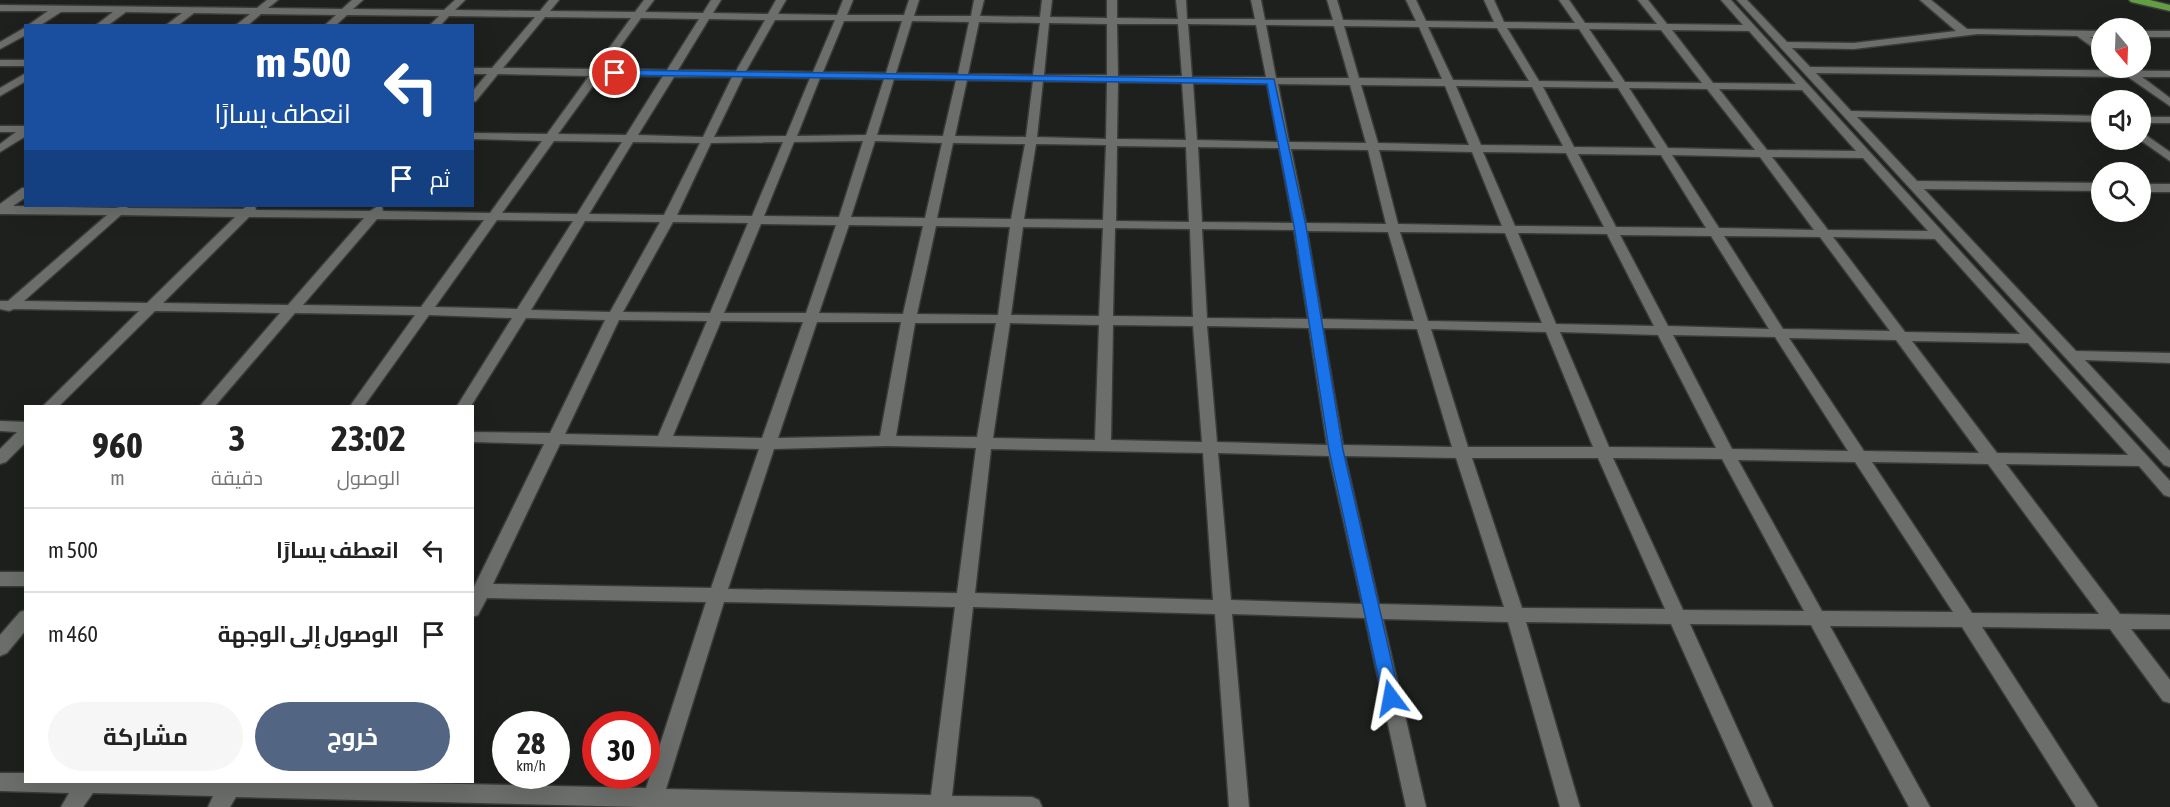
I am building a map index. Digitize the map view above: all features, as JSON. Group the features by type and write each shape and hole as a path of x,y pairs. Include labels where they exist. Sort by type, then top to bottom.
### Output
{"highway":[{"path":"2135,0 2170,8"}],"street":[{"path":"0,6 7,0"},
{"path":"35,24 73,0"},
{"path":"103,24 137,0"},
{"path":"173,24 205,0"},
{"path":"242,24 273,0"},
{"path":"331,24 358,0"},
{"path":"436,24 460,0"},
{"path":"474,97 554,0"},
{"path":"358,405 649,0"},
{"path":"465,405 716,0"},
{"path":"474,606 614,316 669,218 739,74 774,17 781,0"},
{"path":"664,440 713,317 758,219 848,0"},
{"path":"652,802 717,596 844,220 914,0"},
{"path":"887,441 909,318 979,0"},
{"path":"940,806 984,445 1031,142 1047,0"},
{"path":"1103,447 1112,143 1112,0"},
{"path":"1181,0 1192,144 1200,322 1239,807"},
{"path":"1256,0 1300,226 1336,450 1416,807"},
{"path":"1332,0 1393,228 1462,453 1515,615 1570,807"},
{"path":"1411,0 1449,83 1603,452 1763,807"},
{"path":"1489,0 1500,25 1536,84 1610,230 1666,331 1727,454 1920,807"},
{"path":"1564,0 1665,152 1780,335 1862,456 2088,807"},
{"path":"1643,0 1764,154 2170,695"},
{"path":"1726,0 2170,491"},
{"path":"1742,0 2170,461"},
{"path":"1926,0 1965,33"},
{"path":"0,6 638,16 1751,28"},
{"path":"0,46 24,31"},
{"path":"1784,45 1854,46 1965,33 2091,34"},
{"path":"2080,34 2091,42"},
{"path":"2151,34 2170,34"},
{"path":"0,63 24,63"},
{"path":"1808,70 2091,71"},
{"path":"474,71 1804,87"},
{"path":"2151,73 2170,74"},
{"path":"0,93 24,77"},
{"path":"2136,78 2170,103"},
{"path":"1849,114 2091,119"},
{"path":"2151,120 2170,120"},
{"path":"0,129 24,130"},
{"path":"0,149 24,131"},
{"path":"474,136 707,140 869,138 1866,155"},
{"path":"2151,143 2170,158"},
{"path":"1915,184 2091,187"},
{"path":"2151,188 2170,188"},
{"path":"0,210 24,192"},
{"path":"0,210 122,208 379,210 580,217 1939,235"},
{"path":"4,309 122,208"},
{"path":"52,405 250,209"},
{"path":"208,405 379,210"},
{"path":"4,309 152,306 614,316 1316,323 2033,339"},
{"path":"2073,355 2170,357"},
{"path":"0,426 24,427"},
{"path":"0,458 24,434"},
{"path":"474,438 664,440 769,444 887,441 984,445 1462,453 1603,452 2143,461"},
{"path":"0,579 24,579"},
{"path":"482,591 965,600 1515,615 2170,622"},
{"path":"0,648 24,619"},
{"path":"0,782 24,782"},
{"path":"71,807 88,783 386,786 652,802 1032,807"},
{"path":"219,807 232,784"}],"route":[{"path":"615,73 1271,81 1300,226 1336,450 1391,698"}]}
